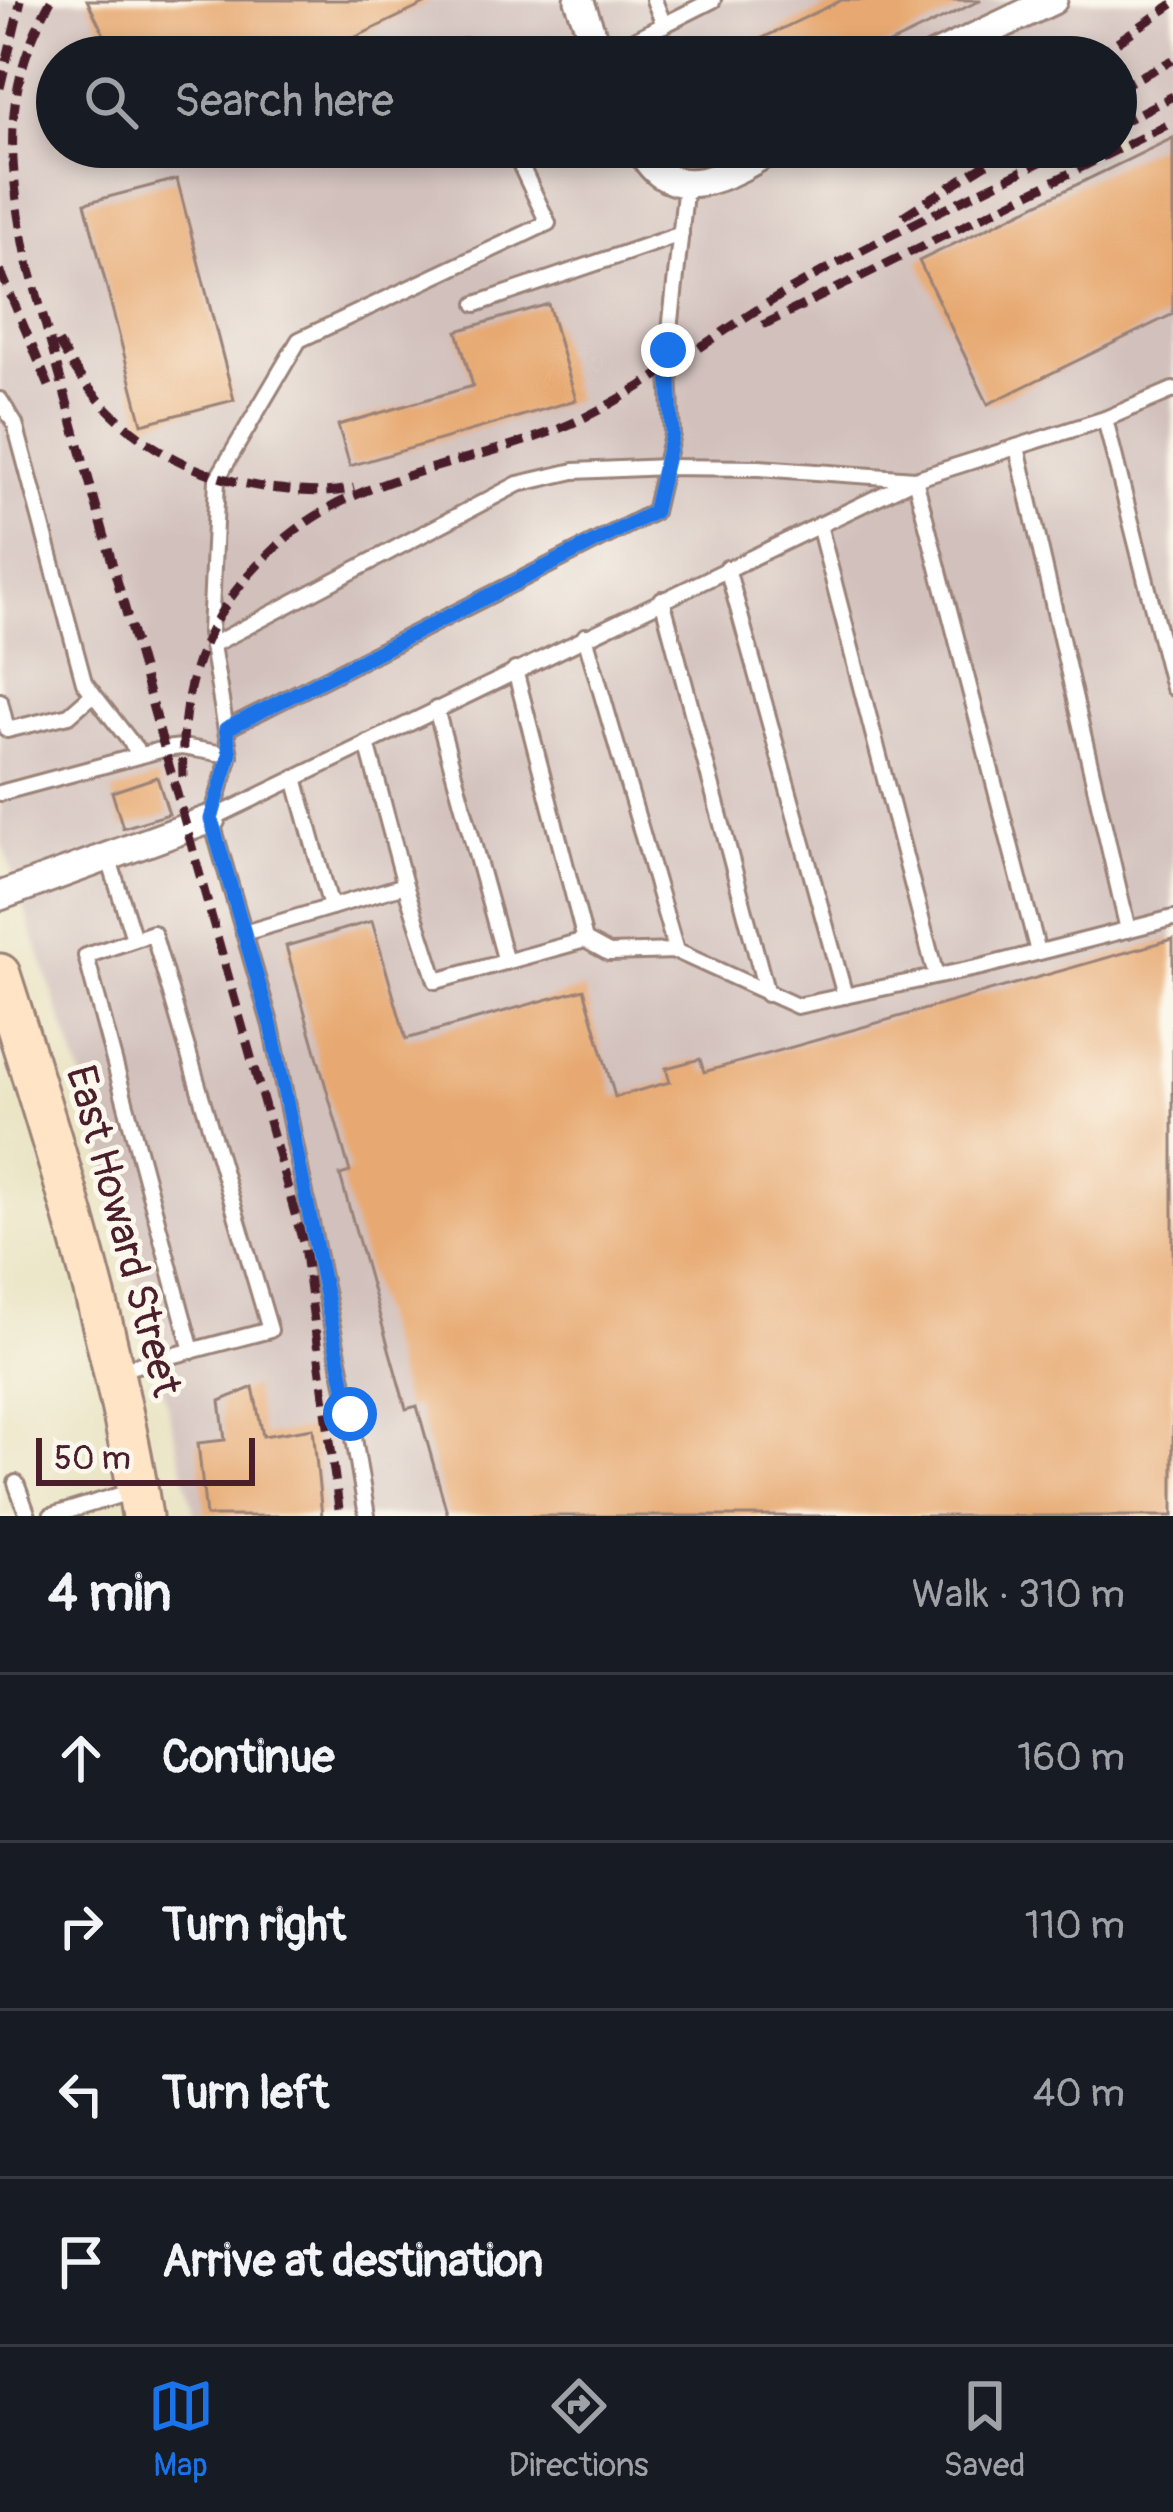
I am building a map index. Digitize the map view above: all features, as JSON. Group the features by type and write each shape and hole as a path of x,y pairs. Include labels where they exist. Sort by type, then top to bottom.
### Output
{"main road":[{"name":"East Howard Street","path":"3,996 33,1071 114,1371 140,1503"}],"street":[{"path":"579,0 592,36"},
{"path":"977,36 1053,0"},
{"path":"651,168 686,184 738,168"},
{"path":"0,896 211,819"}],"lane":[{"path":"654,0 664,25"},
{"path":"642,36 713,0"},
{"path":"367,1516 275,1048 211,819 230,754 212,645 217,479 299,340 548,223 522,168"},
{"path":"226,729 654,512 672,434 668,350 686,184"},
{"path":"476,304 681,234"},
{"path":"211,819 915,479 1105,419 1173,390"},
{"path":"0,400 15,424 84,682 140,754"},
{"path":"1105,419 1173,688"},
{"path":"1017,447 1128,930"},
{"path":"212,645 518,484 574,471 666,467 915,479"},
{"path":"915,479 1037,952"},
{"path":"819,525 936,976"},
{"path":"728,568 845,996"},
{"path":"662,599 767,994"},
{"path":"585,636 676,951"},
{"path":"514,670 585,940"},
{"path":"0,701 8,730 69,715 93,694"},
{"path":"436,709 506,962"},
{"path":"367,742 436,981 585,940 609,953 676,951 797,1006 1173,917"},
{"path":"0,793 140,754 182,747 230,754"},
{"path":"295,778 331,907"},
{"path":"108,856 134,939"},
{"path":"244,933 405,885"},
{"path":"114,1371 192,1351 270,1330 152,933 86,956 192,1351"},
{"path":"16,1483 28,1516"},
{"path":"51,1516 140,1503"}],"shaded area":[{"path":"0,0 1173,0 1173,1516 195,1516 92,1108 0,838"}],"building":[{"path":"87,0 433,0 358,36 105,36"},
{"path":"842,0 981,0 906,36 767,36"},
{"path":"1173,138 1173,314 988,404 919,261 1111,168 1137,168 1137,155"},
{"path":"177,179 234,400 142,424 85,203"},
{"path":"548,304 576,400 350,466 338,425 473,386 457,331"},
{"path":"157,777 169,814 123,828 112,792"},
{"path":"372,921 406,1039 584,989 615,1097 670,1082 666,1068 700,1059 704,1072 1173,939 1173,1516 448,1516 417,1406 406,1409 340,1175 350,1172 286,946"},
{"path":"253,1387 263,1436 313,1428 322,1516 206,1516 198,1443 225,1440 220,1401"}],"railway":[{"path":"0,88 21,0"},
{"path":"51,0 23,66 13,128 16,193 28,263 304,1246 340,1516"},
{"path":"1126,36 1173,4"},
{"path":"1137,78 1173,60"},
{"path":"1137,114 1173,96"},
{"path":"1137,140 1173,122"},
{"path":"903,216 980,168"},
{"path":"183,777 187,706 204,645 237,589 286,538 353,496 579,420 822,272 1028,168"},
{"path":"763,325 1080,168"},
{"path":"0,270 49,386"},
{"path":"58,342 99,400 124,424 180,461 245,484 308,492 354,488"}],"route":[{"path":"350,1414 271,1026 211,819 230,754 226,729 654,512 672,434 668,350"}]}
